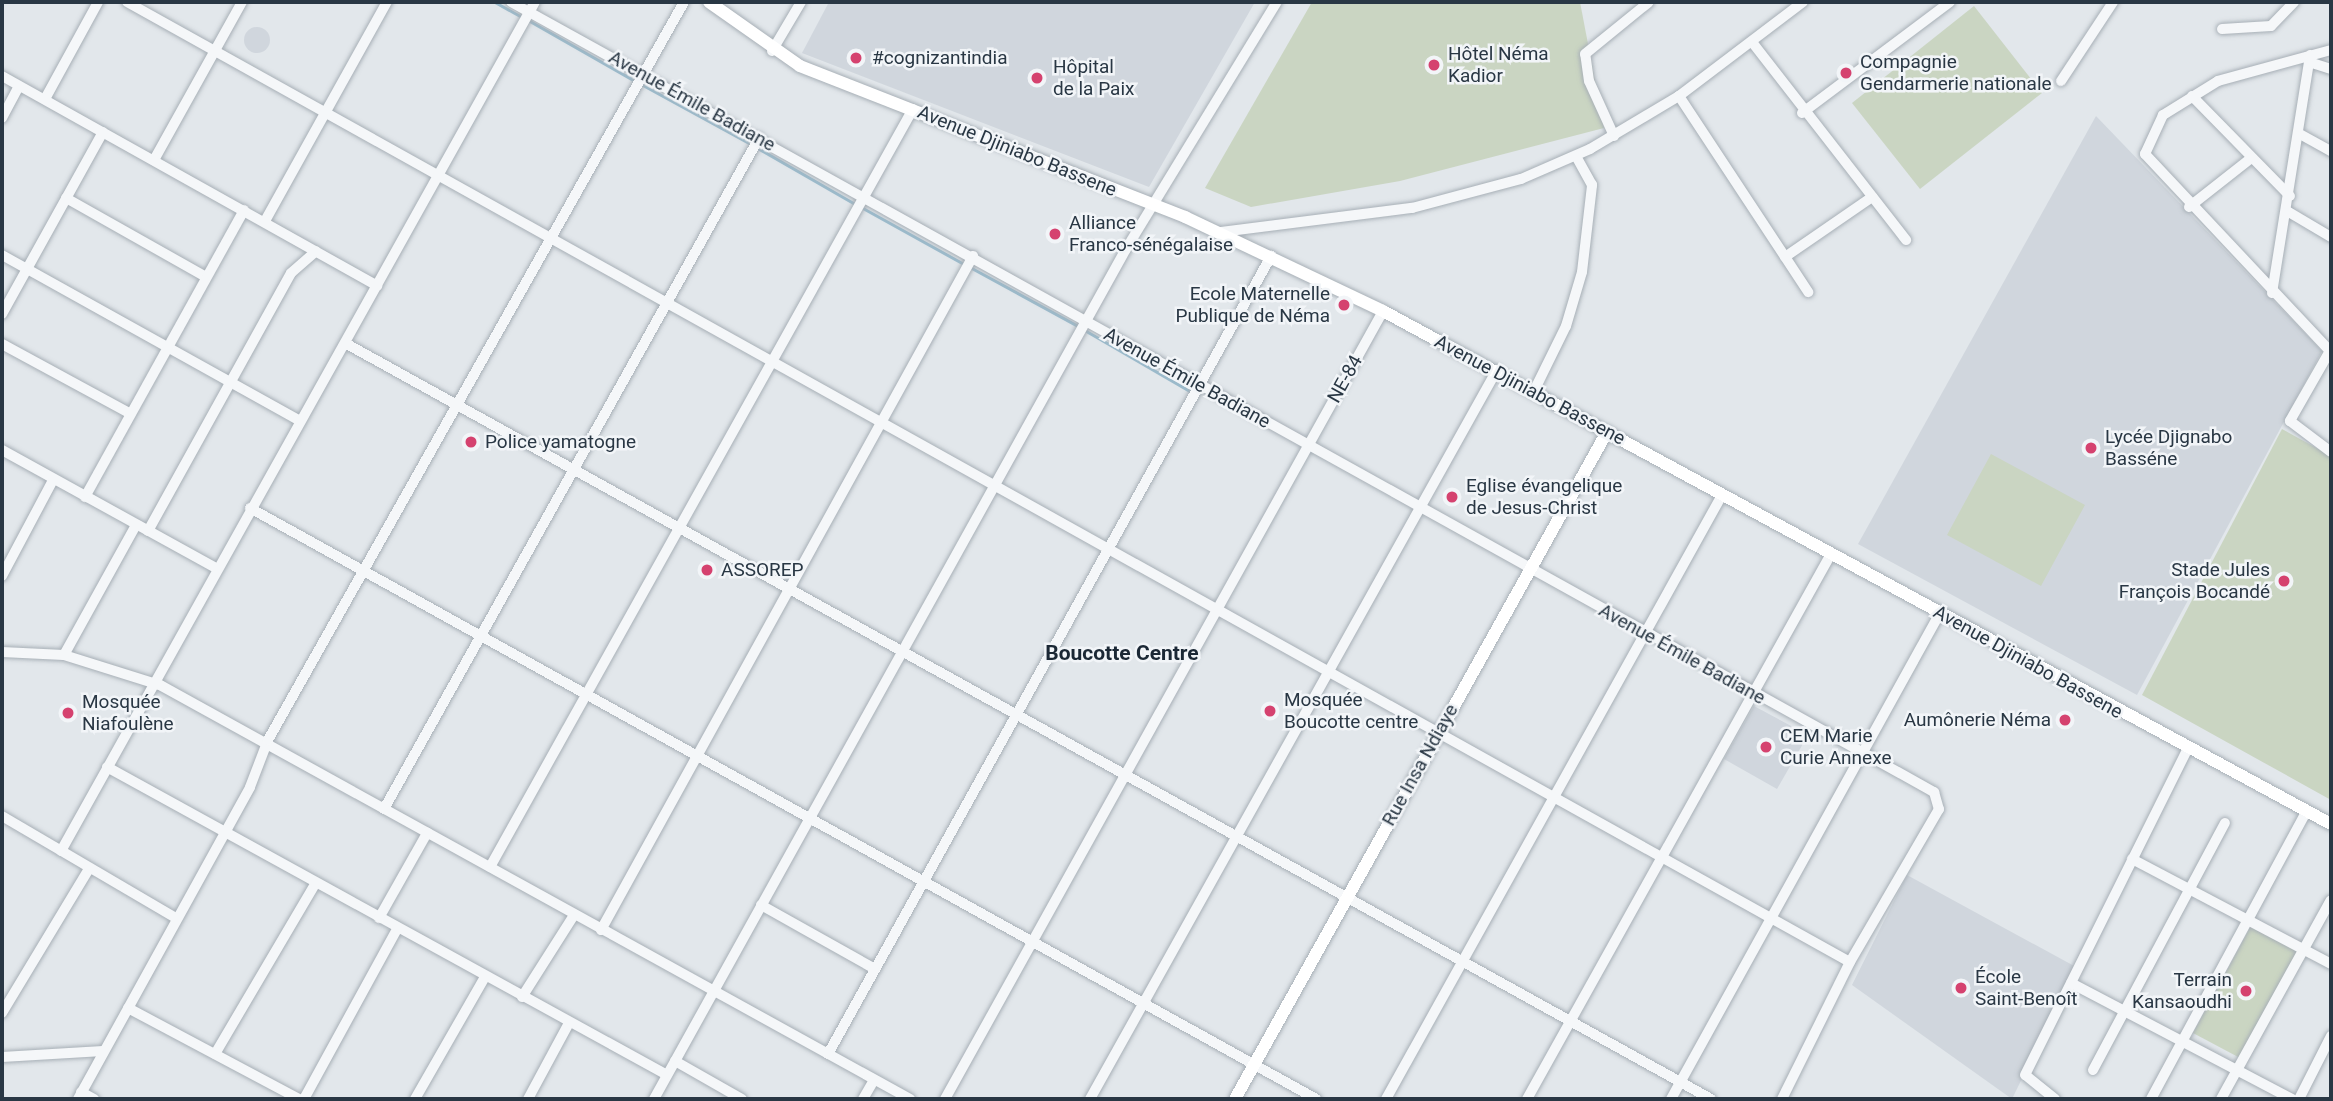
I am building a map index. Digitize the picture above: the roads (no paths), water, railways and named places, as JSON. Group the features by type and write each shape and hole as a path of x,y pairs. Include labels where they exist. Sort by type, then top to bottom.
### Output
{"main road":[{"name":"Avenue Djiniabo Bassene","path":"709,2 772,51 832,81 913,109 1220,232 1497,370 2187,750 2331,824"},
{"name":"Rue Insa Ndiaye","path":"1235,1099 1607,432"}],"street":[{"path":"45,99 97,2"},
{"path":"127,2 215,49 434,176 1439,730 1850,962 1782,1099"},
{"path":"154,160 242,2"},
{"path":"265,221 387,2"},
{"name":"Avenue Émile Badiane","path":"511,2 533,7 640,74 973,256 1529,570 1934,792 1941,802 1850,962"},
{"path":"94,1099 80,1096 223,833 268,740 640,74 684,2"},
{"path":"772,51 801,2"},
{"path":"654,1099 905,651 992,485 1085,321 1152,204 1277,2"},
{"path":"1614,136 1589,81 1585,54 1649,2"},
{"path":"1220,232 1412,208 1484,191 1576,156 1679,96 1802,2"},
{"path":"1802,113 1950,2"},
{"path":"2061,81 2113,2"},
{"path":"2221,29 2271,26 2294,2"},
{"path":"61,851 214,567 345,343 434,176 533,7"},
{"path":"1752,42 1802,113 1906,240"},
{"path":"2331,50 2310,59 2239,72 2192,96 2163,115 2146,144 2146,161 2331,351 2290,421 2331,452"},
{"path":"2310,59 2331,69"},
{"path":"2272,293 2290,196 2310,59"},
{"path":"2,76 377,286"},
{"path":"2,118 19,86"},
{"path":"1679,96 1808,292"},
{"path":"2192,96 2250,159 2290,196"},
{"path":"490,867 590,693 863,195 913,109"},
{"path":"2,314 103,132"},
{"path":"2298,133 2331,151"},
{"path":"384,808 574,469 663,300 759,138"},
{"path":"1534,391 1566,326 1581,272 1592,186 1576,156"},
{"path":"2189,207 2250,159"},
{"path":"1785,257 1872,197"},
{"path":"66,198 206,277"},
{"path":"85,497 129,413 244,210"},
{"path":"2287,211 2331,237"},
{"path":"148,531 234,383 291,273 316,251"},
{"path":"2,255 298,420"},
{"path":"601,930 973,256"},
{"path":"828,1054 1271,256"},
{"name":"NE-84","path":"945,1099 1035,942 1216,609 1382,312"},
{"path":"345,343 456,402 1710,1099"},
{"path":"2,344 129,413"},
{"path":"1090,1099 1325,668 1497,370"},
{"path":"2,450 214,567"},
{"path":"2,576 53,480"},
{"path":"1386,1099 1722,495"},
{"path":"250,508 366,568 1316,1099"},
{"path":"64,655 136,525"},
{"path":"1527,1099 1660,856 1831,554"},
{"path":"1671,1099 1769,917 1940,613"},
{"path":"2,652 64,655 152,682 268,740 427,833 910,1099"},
{"path":"2055,1099 2025,1075 2187,750"},
{"path":"107,767 315,884 667,1075"},
{"path":"2151,1099 2306,812"},
{"path":"2,816 176,918"},
{"path":"2093,1070 2225,822"},
{"path":"379,918 427,833"},
{"path":"2132,859 2331,964"},
{"path":"2,1013 89,869"},
{"path":"215,1054 315,884"},
{"path":"2221,1099 2331,901"},
{"path":"761,905 875,969"},
{"path":"522,997 574,915"},
{"path":"128,1008 301,1099 397,929"},
{"path":"415,1099 485,977"},
{"path":"2071,983 2292,1099"},
{"path":"528,1099 569,1023"},
{"path":"2299,1099 2331,1036"},
{"path":"2,1057 103,1051"},
{"path":"675,1061 741,1099"},
{"path":"863,1099 874,1080"}],"waterway":[{"path":"495,2 524,18"},
{"path":"530,21 637,82"},
{"path":"643,85 751,144"},
{"path":"756,147 857,205"},
{"path":"863,208 964,264"},
{"path":"970,267 1078,326"},
{"path":"1083,329 1190,391"}],"place":[{"name":"#cognizantindia","path":"856,58"},
{"name":"Hôtel Néma Kadior","path":"1434,65"},
{"name":"Compagnie Gendarmerie nationale","path":"1846,73"},
{"name":"Hôpital de la Paix","path":"1037,78"},
{"name":"Alliance Franco-sénégalaise","path":"1055,234"},
{"name":"Ecole Maternelle Publique de Néma","path":"1344,305"},
{"name":"Police yamatogne","path":"471,442"},
{"name":"Lycée Djignabo Basséne","path":"2091,448"},
{"name":"Eglise évangelique de Jesus-Christ","path":"1452,497"},
{"name":"ASSOREP","path":"707,570"},
{"name":"Stade Jules François Bocandé","path":"2284,581"},
{"name":"Mosquée Boucotte centre","path":"1270,711"},
{"name":"Mosquée Niafoulène","path":"68,713"},
{"name":"Aumônerie Néma","path":"2065,720"},
{"name":"CEM Marie Curie Annexe","path":"1766,747"},
{"name":"École Saint-Benoît","path":"1961,988"},
{"name":"Terrain Kansaoudhi","path":"2246,991"}],"district":[{"name":"Boucotte Centre","path":"1122,653"}]}
